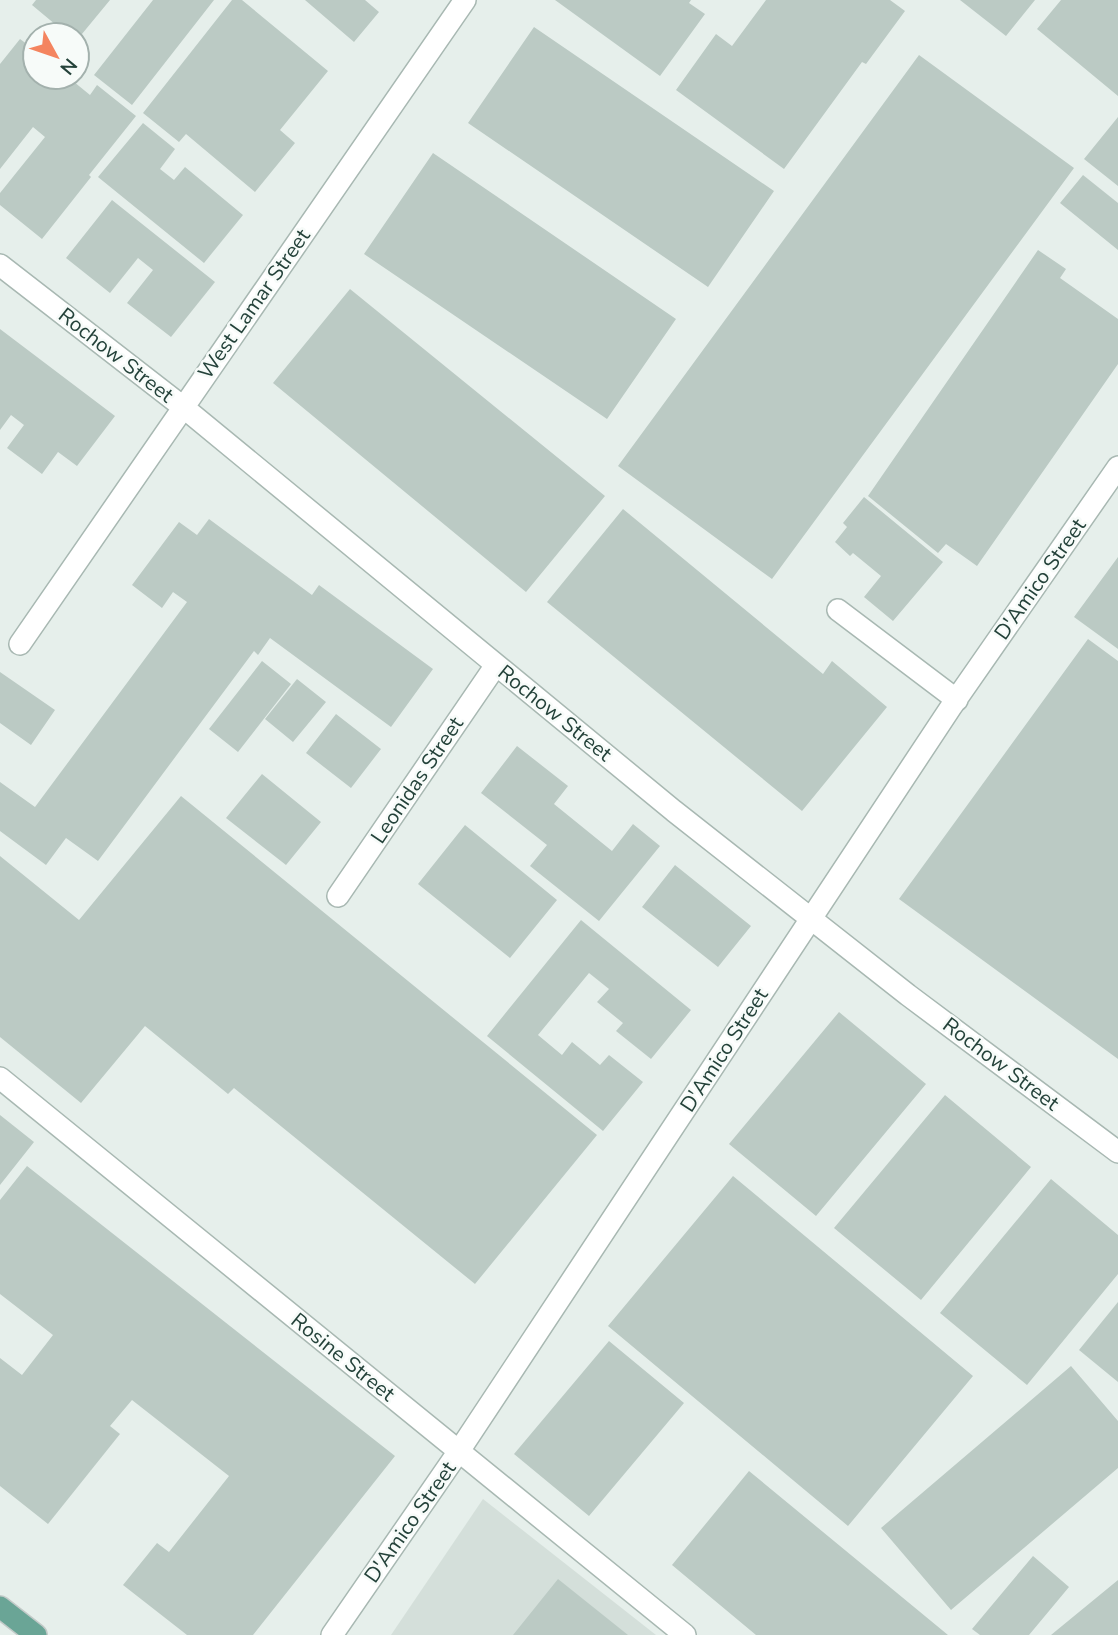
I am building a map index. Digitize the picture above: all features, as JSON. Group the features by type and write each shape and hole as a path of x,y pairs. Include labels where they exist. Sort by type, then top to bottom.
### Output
{"main road":[{"path":"0,1606 36,1635"}],"street":[{"name":"West Lamar Street","path":"20,643 465,0"},
{"name":"Rochow Street","path":"0,265 183,407 811,919 1118,1152"},
{"name":"D'Amico Street","path":"332,1635 459,1451 957,700 1118,467"},
{"path":"838,610 957,700"},
{"name":"Leonidas Street","path":"338,896 496,664"},
{"name":"Rosine Street","path":"0,1078 685,1635"}],"shaded area":[{"path":"483,1499 656,1635 391,1635"}],"building":[{"path":"36,0 110,0 91,23 51,21 32,5"},
{"path":"153,0 214,0 132,105 94,75"},
{"path":"232,0 242,0 328,71 280,130 295,143 255,192 186,134 179,142 143,113"},
{"path":"305,0 365,0 379,12 354,42"},
{"path":"555,0 691,0 689,3 705,14 660,76"},
{"path":"766,0 890,0 905,11 866,64 862,62 784,169 676,90 716,34 732,46"},
{"path":"960,0 1035,0 1006,36"},
{"path":"1061,0 1118,0 1118,96 1037,29"},
{"path":"534,27 774,191 708,287 468,123"},
{"path":"20,39 21,91 85,91 90,95 97,85 136,116 42,239 0,205 0,193 45,137 33,127 0,169 0,64"},
{"path":"919,55 1074,168 772,579 618,466"},
{"path":"1118,117 1118,186 1084,159"},
{"path":"143,123 175,149 160,169 174,180 185,167 243,215 204,263 98,177"},
{"path":"433,153 676,319 607,419 364,254"},
{"path":"1083,175 1118,203 1118,250 1060,203"},
{"path":"112,200 215,282 171,337 127,303 153,270 138,258 110,293 66,258"},
{"path":"1038,250 1066,269 1060,278 1118,319 1118,364 977,566 946,544 938,553 868,496"},
{"path":"350,289 605,496 526,592 273,383"},
{"path":"0,329 115,416 77,466 58,452 42,474 7,448 24,425 11,415 0,430"},
{"path":"864,497 943,562 893,621 864,597 881,576 853,553 850,556 835,542 847,527 843,523"},
{"path":"623,509 823,674 832,661 887,707 802,811 547,602"},
{"path":"209,519 312,595 319,585 433,669 391,727 270,638 258,655 254,651 98,861 66,838 46,865 0,831 0,782 35,807 187,602 173,592 162,608 132,585 179,522 197,535"},
{"path":"1118,557 1118,649 1074,617"},
{"path":"1088,639 1118,661 1118,1059 899,899"},
{"path":"262,661 291,684 238,752 209,729"},
{"path":"0,672 55,710 31,745 0,723"},
{"path":"297,679 326,702 293,742 265,719"},
{"path":"336,714 381,749 351,788 306,753"},
{"path":"517,746 568,786 554,804 612,851 633,824 660,846 599,921 530,866 547,845 481,793"},
{"path":"262,774 321,822 286,865 226,818"},
{"path":"181,796 597,1135 475,1284 234,1088 228,1094 145,1026 81,1103 0,1037 0,856 79,920"},
{"path":"465,825 557,900 510,958 418,884"},
{"path":"675,865 751,926 718,967 642,907"},
{"path":"581,920 691,1010 651,1059 616,1031 623,1023 597,1002 609,989 589,973 538,1035 562,1055 572,1042 600,1065 609,1055 643,1082 603,1131 487,1036"},
{"path":"839,1012 926,1084 816,1216 729,1144"},
{"path":"945,1095 1031,1167 921,1300 834,1228"},
{"path":"0,1115 34,1142 0,1185"},
{"path":"27,1166 395,1456 253,1635 187,1635 123,1585 157,1543 169,1552 229,1476 132,1400 110,1426 120,1434 48,1524 0,1486 0,1358 22,1375 53,1335 0,1294 0,1200"},
{"path":"733,1176 973,1376 848,1526 608,1326"},
{"path":"1051,1179 1118,1235 1118,1274 1027,1385 940,1313"},
{"path":"1118,1302 1118,1382 1079,1350"},
{"path":"609,1341 684,1403 589,1516 514,1454"},
{"path":"1071,1366 1118,1421 1118,1468 951,1610 881,1528"},
{"path":"749,1471 948,1635 756,1635 672,1565"},
{"path":"1033,1556 1069,1587 1029,1635 980,1635 972,1629"},
{"path":"558,1579 628,1635 513,1635"},
{"path":"1118,1580 1118,1635 1051,1635"}]}
